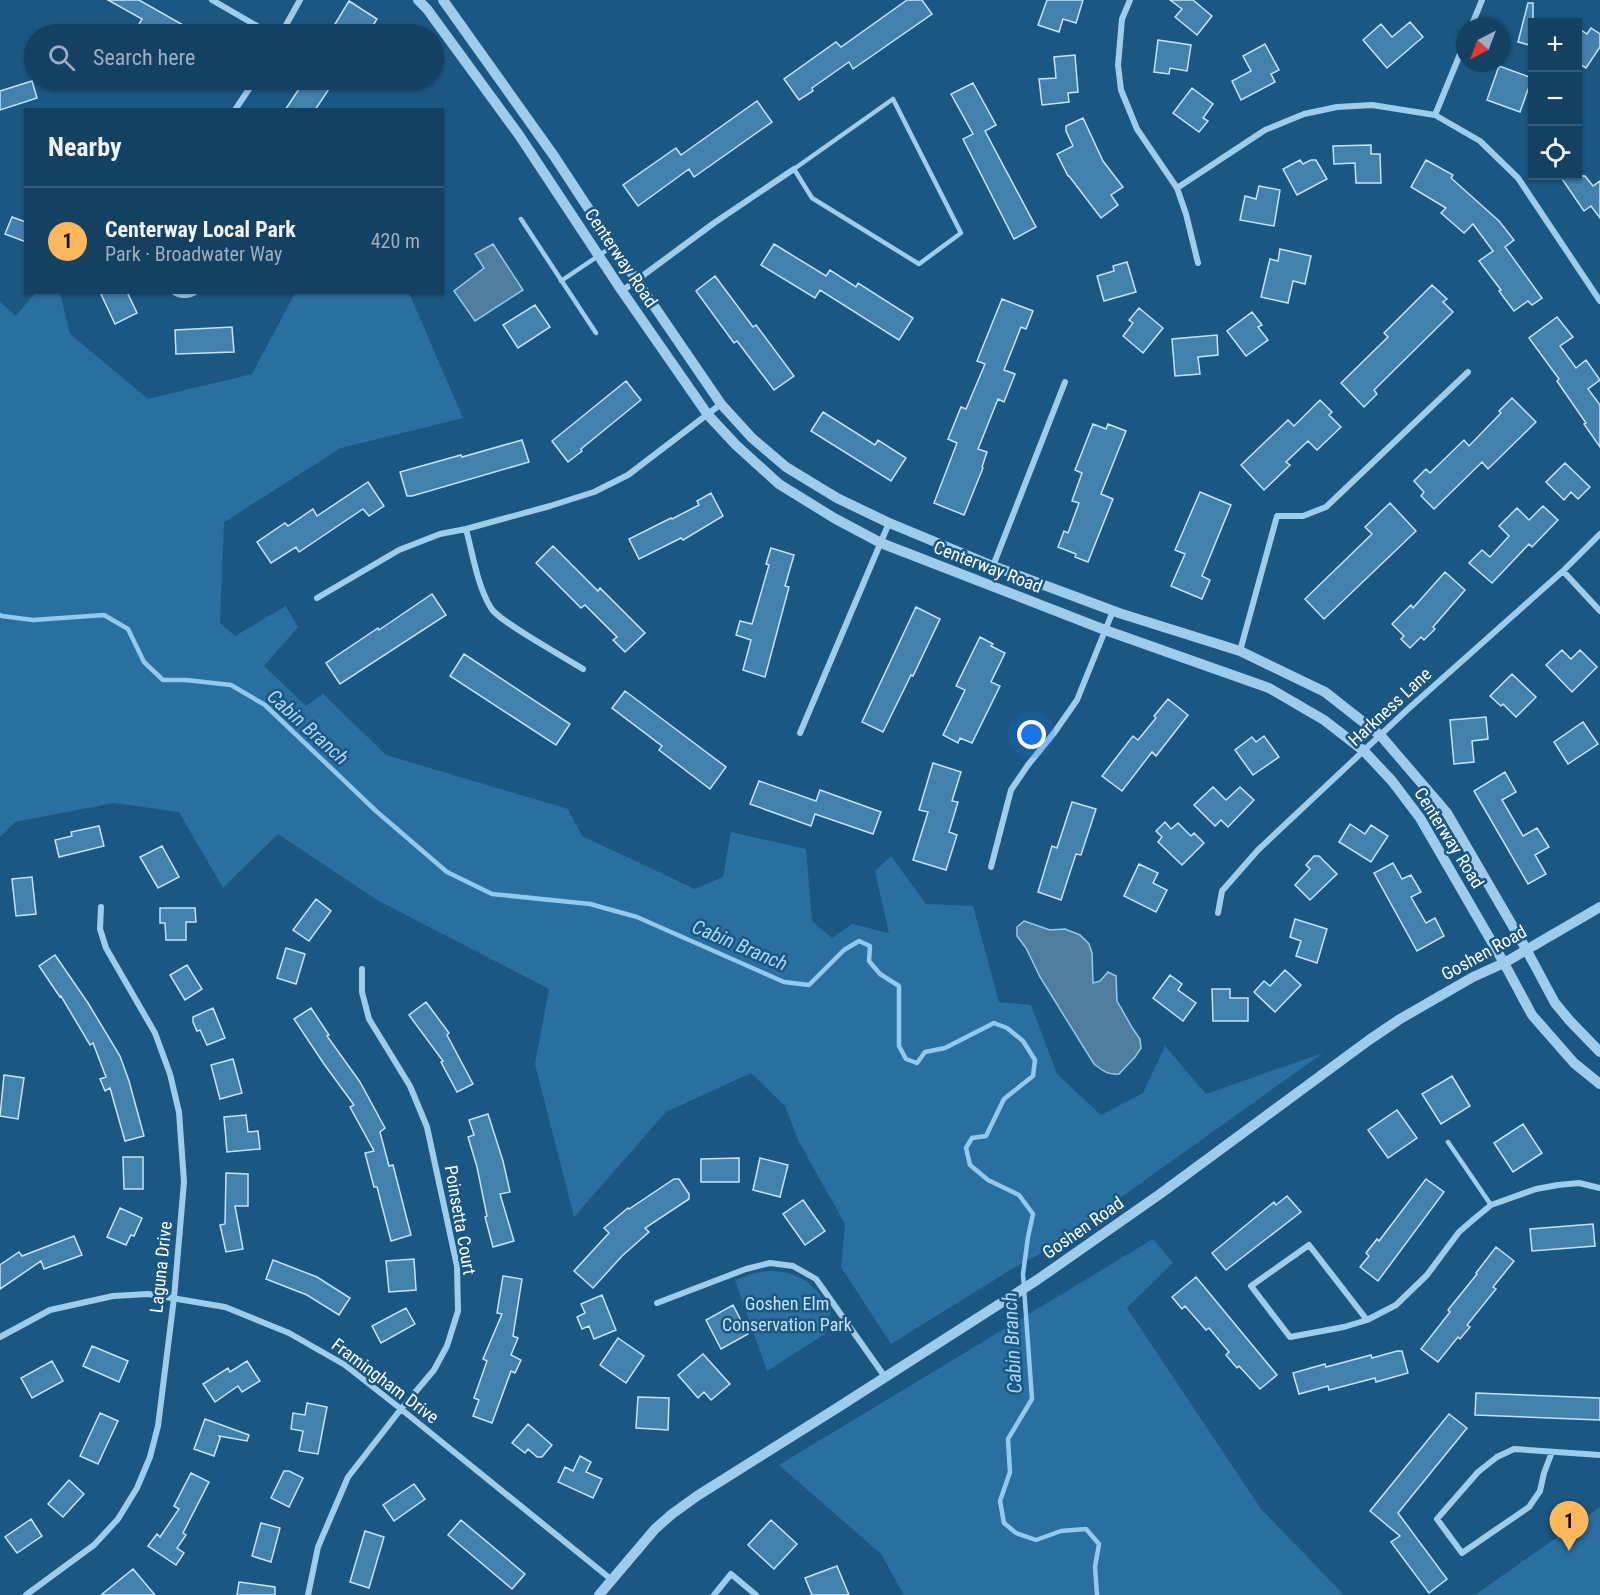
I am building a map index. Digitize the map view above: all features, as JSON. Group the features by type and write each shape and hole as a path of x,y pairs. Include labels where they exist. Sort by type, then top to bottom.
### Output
{"street":[{"path":"212,0 254,24"},
{"path":"287,24 300,0"},
{"name":"Centerway Road","path":"418,0 438,24"},
{"name":"Centerway Road","path":"443,0 554,156 721,404 752,438 786,467 837,498 889,523 993,566 1113,611 1240,651 1325,692 1381,736 1447,813 1555,1003 1600,1052"},
{"path":"1130,0 1122,19 1118,65 1121,90 1137,129 1177,188 1198,263"},
{"path":"1475,18 1482,0"},
{"name":"Centerway Road","path":"444,32 519,135 622,291 708,415 736,446 779,484 834,518 881,543 1105,630 1269,688 1324,720 1364,751 1392,781 1420,818 1532,1015 1574,1063 1600,1084"},
{"path":"1435,116 1456,64"},
{"path":"236,108 248,90"},
{"path":"1177,188 1265,130 1304,114 1337,107 1372,105 1435,116 1480,141 1518,178 1600,301"},
{"path":"622,291 714,223 794,169"},
{"path":"177,294 192,294"},
{"path":"1240,651 1277,516 1303,516 1326,507 1468,372"},
{"path":"993,566 1065,382"},
{"path":"317,598 399,550 440,534 466,530 594,492 628,475 721,404"},
{"path":"800,733 889,523"},
{"path":"466,530 483,590 492,611 583,669"},
{"name":"Harkness Lane","path":"1218,913 1222,891 1241,867 1407,710 1563,571 1600,534"},
{"path":"1563,571 1600,610"},
{"path":"991,867 1011,790 1077,700 1113,611"},
{"name":"Laguna Drive","path":"26,1595 94,1545 118,1519 137,1488 150,1457 158,1426 174,1298 184,1182 179,1112 170,1074 155,1033 106,948 100,929 101,907"},
{"name":"Goshen Road","path":"599,1595 655,1529 720,1480 1037,1280 1160,1194 1400,1019 1504,963 1600,907"},
{"name":"Poinsetta Court","path":"308,1595 318,1546 348,1476 434,1370 447,1346 458,1311 457,1266 427,1127 410,1086 369,1019 362,992 362,969"},
{"path":"1367,1320 1309,1245 1251,1286 1290,1337 1344,1327 1367,1320 1396,1305 1427,1275 1459,1232 1491,1205 1536,1189 1558,1185 1579,1183 1600,1188"},
{"path":"657,1303 746,1269 770,1263 794,1266 816,1279 885,1377"},
{"name":"Framingham Drive","path":"0,1336 50,1310 113,1296 148,1294 225,1307 289,1333 345,1365 612,1580"},
{"path":"1552,1452 1540,1491 1529,1507 1462,1553 1437,1519 1478,1472 1497,1457 1514,1449 1600,1455"},
{"path":"714,1595 731,1574 756,1595"}],"lane":[{"path":"893,99 961,233 919,264 813,198 794,169 893,99"},
{"path":"521,219 596,333"},
{"path":"561,281 613,246"},
{"path":"1448,1142 1491,1205"}],"green space":[{"path":"34,294 60,294 70,334 148,399 252,374 294,294 409,294 463,418 341,448 224,522 220,623 235,636 286,606 298,627 264,666 306,706 323,694 386,755 568,809 582,836 695,889 723,877 731,832 806,849 812,921 832,938 852,924 889,933 875,871 891,856 926,904 973,906 999,1002 1031,1005 1057,1074 1101,1115 1143,1093 1165,1046 1206,1094 1323,1053 1047,1250 891,1344 841,1267 845,1224 799,1142 785,1106 751,1073 666,1112 574,1217 535,1064 549,989 377,900 278,834 223,888 179,812 114,803 15,822 0,837 0,302 16,316"},
{"path":"1153,1239 1173,1263 1127,1308 1261,1509 1344,1595 904,1595 881,1554 779,1465"},
{"name":"Goshen Elm Conservation Park","path":"768,1271 779,1271 797,1276 819,1293 831,1310 825,1334 767,1371 735,1280"},
{"path":"1600,1507 1600,1595 1475,1595"}],"shaded area":[{"path":"493,244 523,290 475,321 454,291 484,268 475,254"},
{"path":"1024,921 1050,930 1065,929 1080,935 1089,944 1092,953 1093,983 1100,981 1108,972 1116,976 1117,1001 1140,1039 1141,1048 1119,1074 1106,1072 1094,1064 1017,936 1017,927"}],"building":[{"path":"108,0 139,0 181,24 139,24 142,19"},
{"path":"907,0 922,0 932,14 853,69 849,62 799,100 784,79 836,42 841,47"},
{"path":"1047,0 1083,0 1076,23 1063,19 1059,32 1038,25"},
{"path":"1170,0 1193,0 1212,16 1197,35 1175,17 1182,9"},
{"path":"349,1 377,19 374,24 335,24"},
{"path":"1528,3 1533,3 1533,18 1528,18 1528,45 1518,42"},
{"path":"1410,22 1423,37 1387,68 1363,40 1381,24 1392,37"},
{"path":"1591,28 1600,34 1600,47 1586,68 1582,66 1582,31 1587,34"},
{"path":"1158,40 1191,45 1187,71 1170,68 1169,74 1154,72"},
{"path":"1265,44 1279,70 1271,74 1275,82 1241,100 1232,81 1251,71 1243,56"},
{"path":"1075,55 1078,92 1068,93 1069,102 1042,105 1039,79 1056,78 1054,57"},
{"path":"1510,70 1528,77 1528,89 1520,112 1487,100 1497,72 1510,72"},
{"path":"973,83 996,125 985,131 1036,227 1014,239 963,139 973,134 951,94"},
{"path":"24,84 24,90 35,90 37,98 0,110 0,91"},
{"path":"1192,88 1213,104 1203,118 1208,121 1199,132 1173,113"},
{"path":"298,90 328,90 316,108 286,108"},
{"path":"757,101 772,122 694,177 689,169 638,206 623,185 676,148 681,155"},
{"path":"1083,118 1103,161 1123,187 1111,195 1118,205 1101,218 1068,176 1057,154 1073,146 1066,126"},
{"path":"1371,145 1371,154 1380,154 1381,183 1356,183 1355,163 1334,164 1333,146"},
{"path":"1300,160 1303,164 1316,160 1327,179 1297,195 1283,169"},
{"path":"1426,160 1453,175 1451,178 1499,221 1514,240 1505,247 1542,298 1532,305 1528,301 1514,311 1479,261 1493,251 1473,224 1464,233 1441,213 1446,208 1411,187"},
{"path":"1582,176 1585,176 1593,186 1600,181 1600,218 1591,206 1584,211 1563,180 1582,180"},
{"path":"1259,186 1280,190 1274,226 1240,220 1245,196 1256,199"},
{"path":"12,217 24,221 24,241 5,234"},
{"path":"774,244 826,276 830,270 856,287 858,283 913,318 899,340 820,290 815,298 761,265"},
{"path":"1280,249 1311,256 1305,284 1293,281 1288,303 1261,297 1270,259 1278,261"},
{"path":"1127,262 1136,292 1104,301 1097,276 1114,271 1113,266"},
{"path":"715,276 794,376 774,390 737,341 734,343 696,291"},
{"path":"1432,285 1447,299 1443,302 1453,312 1374,390 1377,394 1364,407 1341,383 1388,337 1384,333"},
{"path":"101,294 128,294 137,313 115,324"},
{"path":"1002,299 1033,311 1026,329 1021,327 1004,370 1015,374 1004,402 998,399 978,449 987,452 964,515 934,503 957,443 948,439 961,407 966,409 985,364 977,361"},
{"path":"535,305 550,327 518,348 503,325"},
{"path":"1139,308 1163,328 1143,353 1123,336 1133,323 1129,320"},
{"path":"1252,312 1262,325 1258,327 1268,340 1246,356 1227,331"},
{"path":"1557,317 1573,337 1560,346 1576,368 1586,360 1600,380 1588,389 1600,405 1600,447 1557,381 1559,379 1529,338"},
{"path":"232,327 234,352 176,354 175,330"},
{"path":"1217,335 1218,355 1198,357 1200,374 1175,376 1172,339"},
{"path":"626,381 641,400 568,462 552,441"},
{"path":"1512,398 1536,422 1488,469 1482,462 1434,509 1421,496 1424,492 1414,481 1426,469 1430,473 1464,440 1469,446 1501,413 1499,411"},
{"path":"1320,400 1332,412 1329,415 1341,427 1317,450 1308,441 1286,462 1290,465 1264,490 1241,465 1288,420 1294,426"},
{"path":"823,412 875,445 878,440 906,458 891,481 811,431"},
{"path":"1093,424 1106,429 1108,424 1126,431 1101,494 1113,499 1088,562 1058,547 1064,531 1068,533 1079,503 1072,501 1082,473 1075,470"},
{"path":"522,440 529,462 407,496 400,472"},
{"path":"1565,463 1590,487 1578,499 1571,492 1564,500 1546,482"},
{"path":"368,482 384,506 369,516 363,509 299,552 296,547 271,563 257,542 285,523 288,526 313,509 317,516"},
{"path":"1200,492 1231,505 1202,576 1210,580 1202,599 1171,586 1185,554 1175,550"},
{"path":"711,493 723,516 683,540 681,538 639,559 629,539 699,505 697,501"},
{"path":"1390,503 1416,531 1324,619 1305,599 1372,534 1365,527"},
{"path":"1543,506 1558,520 1532,547 1529,544 1492,583 1469,563 1482,550 1490,557 1509,536 1499,526 1517,508 1529,520"},
{"path":"553,546 645,633 625,652 613,640 617,637 585,605 581,608 536,563"},
{"path":"771,548 794,555 785,586 789,587 765,677 743,670 751,640 736,635 740,621 752,624 769,565 766,564"},
{"path":"1445,572 1465,590 1433,627 1435,629 1424,640 1421,637 1410,648 1401,639 1404,636 1392,624 1411,605 1413,608"},
{"path":"432,594 446,615 340,684 326,663"},
{"path":"916,607 940,619 883,732 862,722"},
{"path":"980,637 1005,653 991,682 1000,686 972,743 960,738 958,743 943,735 965,690 956,686"},
{"path":"1562,650 1571,659 1580,650 1597,667 1572,692 1546,665"},
{"path":"464,654 570,724 556,745 450,676"},
{"path":"1512,674 1536,697 1516,717 1503,704 1501,706 1490,696"},
{"path":"625,691 726,767 710,789 659,750 662,746 612,708"},
{"path":"1168,699 1188,715 1156,756 1152,752 1122,791 1102,776 1133,736 1138,740"},
{"path":"1486,717 1488,739 1472,741 1474,762 1454,764 1450,720"},
{"path":"1583,722 1598,744 1568,764 1554,742"},
{"path":"1264,736 1279,757 1253,775 1235,750 1252,737 1256,742"},
{"path":"933,763 961,772 952,801 958,802 949,832 957,835 946,870 913,860 928,812 919,810"},
{"path":"1505,772 1516,792 1502,800 1523,836 1537,828 1549,847 1535,855 1546,874 1528,884 1474,791"},
{"path":"759,781 816,801 820,790 881,812 873,834 815,814 811,826 750,804"},
{"path":"1213,787 1226,800 1240,787 1254,800 1228,827 1221,820 1215,826 1194,805"},
{"path":"1072,802 1096,809 1081,855 1076,854 1061,900 1038,892 1052,846 1057,848"},
{"path":"1165,822 1171,829 1178,823 1191,836 1194,833 1204,843 1182,865 1158,842 1162,837 1156,831"},
{"path":"1350,824 1365,834 1371,825 1388,836 1371,862 1339,842"},
{"path":"99,826 104,846 59,857 55,840 72,836 71,832"},
{"path":"162,846 179,877 158,888 140,857"},
{"path":"1314,856 1319,856 1337,874 1310,900 1295,885 1310,869 1306,865"},
{"path":"1393,863 1402,879 1411,875 1421,892 1411,897 1426,923 1435,918 1444,936 1417,951 1374,873"},
{"path":"1139,864 1158,873 1153,883 1167,890 1156,912 1124,896"},
{"path":"32,877 36,914 16,916 12,879"},
{"path":"316,899 331,911 309,941 293,930"},
{"path":"160,908 195,908 196,922 186,922 186,940 166,940 165,923 160,923"},
{"path":"1295,919 1327,929 1317,963 1296,956 1301,941 1290,937"},
{"path":"286,948 305,954 296,984 277,978"},
{"path":"55,955 120,1056 144,1136 125,1141 110,1088 105,1091 100,1079 106,1077 93,1043 90,1045 61,996 39,966"},
{"path":"187,965 202,989 185,1000 170,975"},
{"path":"1285,970 1301,985 1275,1012 1254,992 1264,981 1270,986"},
{"path":"1170,975 1182,984 1178,990 1196,1003 1183,1021 1153,998"},
{"path":"1212,989 1230,989 1230,998 1248,998 1248,1021 1213,1021"},
{"path":"426,1002 449,1033 447,1035 473,1084 457,1092 441,1062 443,1061 409,1015"},
{"path":"213,1008 225,1038 207,1045 200,1030 197,1031 193,1017"},
{"path":"311,1008 329,1035 327,1036 360,1082 385,1128 380,1132 389,1166 393,1165 411,1235 391,1241 377,1187 374,1187 365,1153 374,1151 350,1107 354,1105 294,1019"},
{"path":"233,1059 242,1093 220,1099 211,1065"},
{"path":"4,1075 24,1078 18,1119 0,1116"},
{"path":"1452,1076 1470,1106 1441,1124 1422,1094"},
{"path":"1397,1110 1417,1138 1388,1158 1368,1130"},
{"path":"488,1114 510,1192 500,1194 514,1241 493,1247 485,1217 487,1216 477,1167 468,1137 474,1135 469,1120"},
{"path":"246,1115 248,1132 258,1131 260,1149 227,1152 224,1117"},
{"path":"1523,1124 1542,1153 1513,1172 1494,1143"},
{"path":"123,1157 143,1157 143,1189 124,1189"},
{"path":"739,1158 739,1182 701,1182 701,1159"},
{"path":"760,1158 788,1165 780,1197 753,1190"},
{"path":"226,1173 248,1174 248,1206 235,1206 243,1249 226,1252 220,1225 225,1224"},
{"path":"674,1179 679,1179 689,1194 689,1199 645,1228 649,1232 622,1256 593,1288 574,1271 609,1233 604,1228 628,1208"},
{"path":"1426,1179 1444,1192 1378,1281 1360,1267 1369,1256 1366,1253 1377,1239 1379,1241"},
{"path":"1287,1196 1301,1212 1226,1270 1212,1253 1274,1202 1276,1205"},
{"path":"803,1200 825,1231 805,1245 783,1214"},
{"path":"120,1208 142,1218 134,1236 131,1235 126,1245 107,1237"},
{"path":"1593,1224 1595,1246 1532,1251 1530,1229"},
{"path":"74,1236 82,1255 44,1269 41,1261 0,1289 0,1265 19,1252 22,1256"},
{"path":"1496,1247 1514,1261 1493,1287 1496,1289 1467,1325 1470,1327 1460,1339 1458,1337 1438,1362 1421,1349"},
{"path":"414,1259 416,1290 389,1292 386,1261"},
{"path":"273,1260 317,1277 350,1298 339,1315 307,1295 266,1279"},
{"path":"503,1276 522,1279 513,1336 518,1338 511,1355 521,1360 515,1373 511,1371 492,1423 473,1416 479,1400 474,1398 487,1361 483,1359 502,1314 497,1313"},
{"path":"1196,1277 1277,1375 1260,1389 1226,1355 1229,1352 1209,1328 1206,1330 1185,1306 1182,1309 1172,1297"},
{"path":"602,1295 616,1330 594,1339 589,1326 582,1329 577,1317 585,1313 581,1304"},
{"path":"733,1305 748,1334 721,1349 706,1320"},
{"path":"406,1308 415,1324 381,1343 372,1326"},
{"path":"618,1338 644,1356 626,1383 600,1365"},
{"path":"92,1346 128,1361 119,1382 83,1366"},
{"path":"1402,1351 1408,1373 1376,1382 1375,1378 1329,1390 1328,1386 1299,1394 1293,1373 1325,1364 1326,1367 1371,1355 1372,1358"},
{"path":"703,1354 730,1384 711,1400 704,1392 698,1398 678,1375"},
{"path":"52,1361 63,1381 32,1398 21,1378"},
{"path":"247,1361 260,1381 242,1392 238,1386 215,1402 203,1384 228,1368 230,1372"},
{"path":"1476,1393 1600,1398 1600,1420 1475,1415"},
{"path":"638,1397 669,1398 668,1430 636,1428"},
{"path":"307,1403 327,1407 318,1454 299,1451 303,1431 291,1429 293,1413 305,1415"},
{"path":"100,1413 118,1421 98,1464 80,1456"},
{"path":"1449,1414 1467,1428 1398,1513 1447,1579 1429,1593 1391,1542 1400,1536 1370,1511"},
{"path":"205,1419 249,1435 247,1441 219,1436 214,1456 194,1449"},
{"path":"528,1424 552,1445 542,1457 537,1457 528,1449 525,1453 512,1443"},
{"path":"580,1456 591,1462 586,1472 602,1479 593,1498 558,1482 565,1467 573,1471"},
{"path":"284,1471 303,1478 289,1507 271,1498"},
{"path":"191,1473 209,1482 183,1533 186,1535 177,1548 184,1553 176,1565 148,1546 157,1534 160,1537 179,1509 174,1506"},
{"path":"69,1480 84,1494 63,1517 48,1504"},
{"path":"414,1484 425,1499 394,1521 383,1505"},
{"path":"31,1519 42,1536 17,1553 5,1537"},
{"path":"461,1520 525,1574 512,1589 448,1535"},
{"path":"771,1520 797,1544 774,1569 748,1545"},
{"path":"261,1523 280,1528 271,1562 252,1556"},
{"path":"365,1531 384,1537 369,1588 350,1582"},
{"path":"837,1566 849,1595 812,1595 805,1578"},
{"path":"133,1569 155,1595 101,1595"},
{"path":"239,1582 275,1587 275,1595 237,1595"}],"waterway":[{"name":"Cabin Branch","path":"0,615 33,620 104,615 128,629 144,662 163,680 231,685 265,705 376,811 447,872 492,894 590,904 637,917 784,982 809,985 844,950 859,941 870,946 869,961 880,974 899,986 899,1046 906,1059 917,1063 925,1052 945,1048 994,1023 1007,1028 1023,1041 1035,1060 1033,1076 1004,1099 986,1136 972,1138 966,1148 970,1165 988,1180 1019,1195 1033,1214 1023,1274 1032,1399 1008,1439 1010,1472 1000,1501 1004,1523 1016,1533 1036,1540 1061,1531 1086,1529 1099,1544 1095,1567 1097,1595"}],"place":[{"name":"Centerway Local Park","path":"1569,1551"}]}
